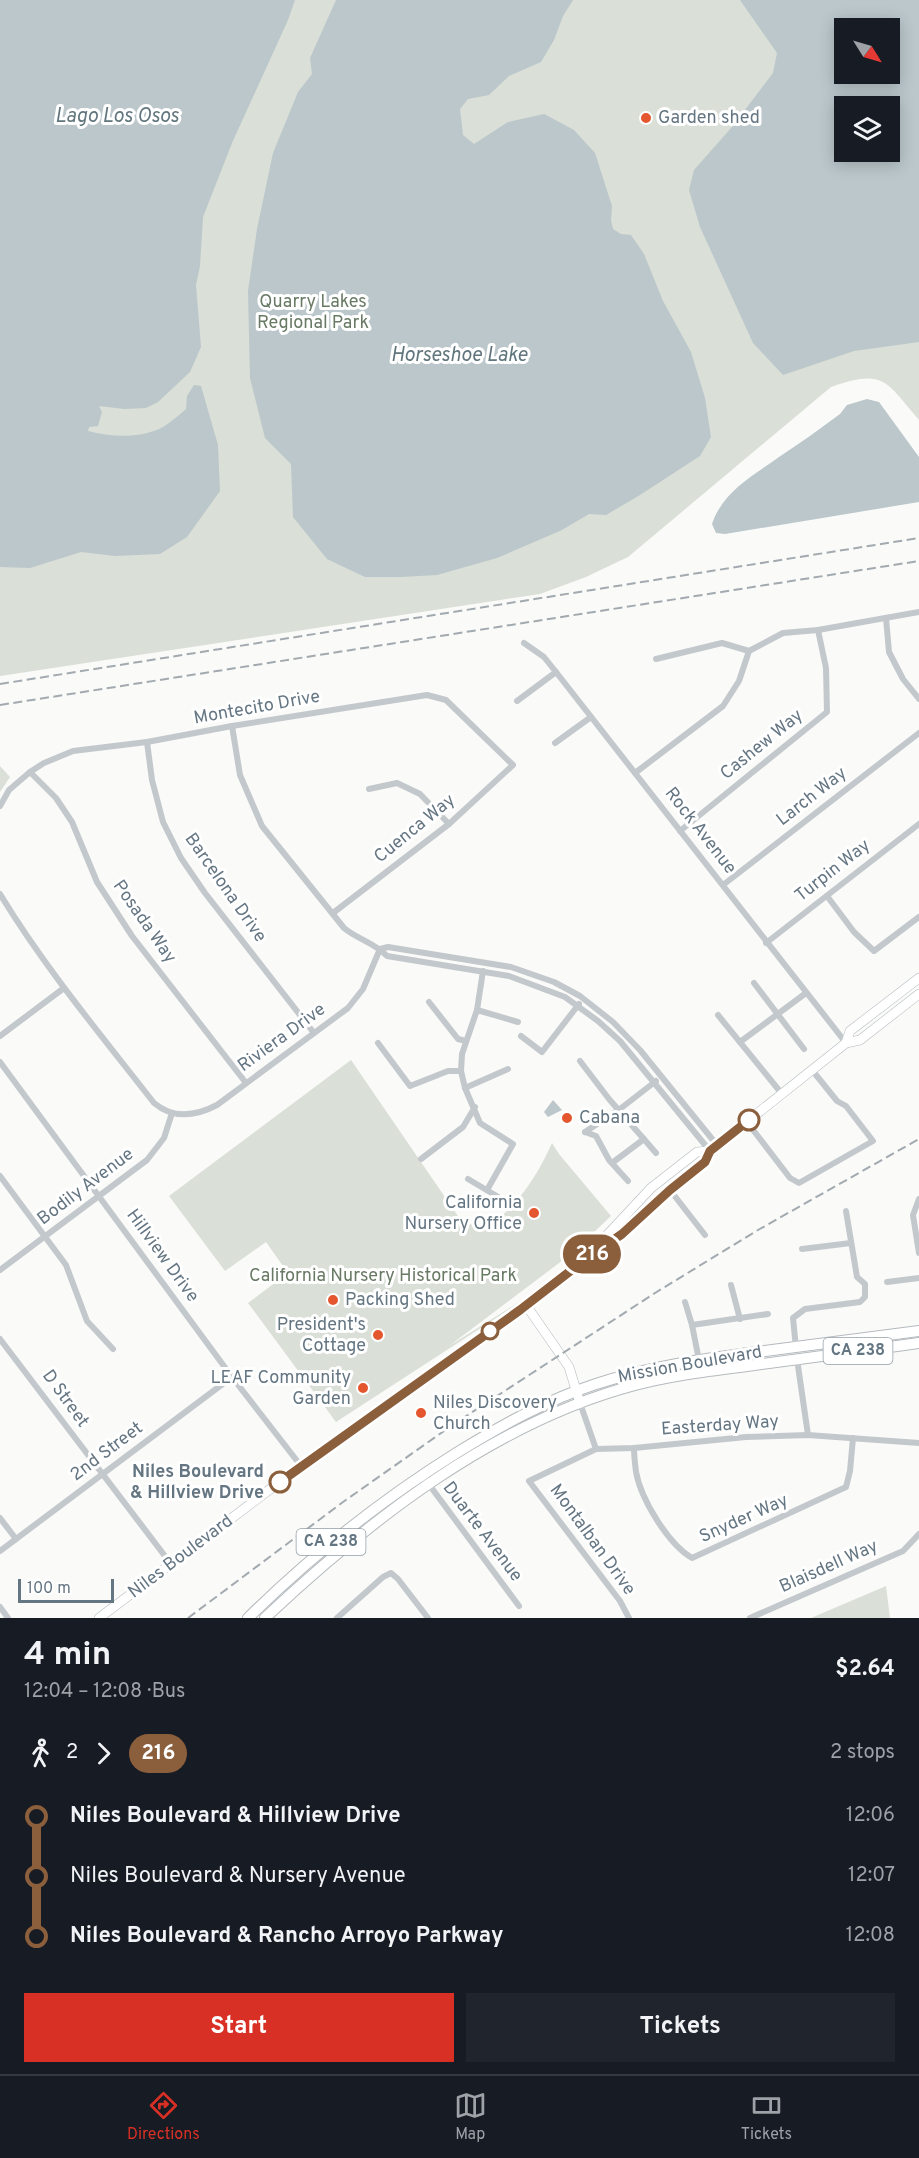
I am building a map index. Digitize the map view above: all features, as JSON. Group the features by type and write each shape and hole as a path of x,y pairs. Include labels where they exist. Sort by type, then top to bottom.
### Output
{"main road":[{"name":"Niles Boulevard","path":"846,1043 850,1031 919,978"},
{"name":"Niles Boulevard","path":"99,1618 301,1466 622,1234 705,1162 713,1148 846,1043 860,1040 919,994"},
{"name":"Niles Boulevard","path":"582,1262 651,1188 697,1152 713,1148"},
{"path":"526,1305 569,1367 580,1403"},
{"name":"Mission Boulevard","path":"248,1618 322,1549 422,1474 546,1403 632,1374 699,1360 919,1331"},
{"name":"Mission Boulevard","path":"265,1618 341,1550 428,1485 511,1435 580,1403 638,1384 700,1373 919,1343"}],"street":[{"path":"635,773 723,706 739,681 749,651 783,633 818,630 919,612"},
{"path":"886,618 889,652 903,679 919,699"},
{"name":"Cashew Way","path":"680,831 827,712 826,668 818,630"},
{"name":"Rock Avenue","path":"524,643 543,657 556,672 846,1043"},
{"path":"656,659 722,643 749,651"},
{"path":"517,701 556,672"},
{"name":"Montecito Drive","path":"0,806 9,790 30,772 44,763 73,751 147,742 427,695 446,700 513,765"},
{"path":"555,743 591,717"},
{"path":"232,726 240,775 262,826 344,928 354,936 380,949 387,956 509,976 536,984 578,1005 611,1031 713,1148"},
{"name":"Larch Way","path":"723,885 919,733"},
{"name":"Barcelona Drive","path":"147,742 152,780 163,822 181,858 205,893 314,1033"},
{"name":"Cuenca Way","path":"333,913 449,824 513,765"},
{"name":"Posada Way","path":"30,772 56,798 72,822 97,882 132,936 246,1083"},
{"path":"369,789 397,783 420,794 449,824"},
{"name":"Turpin Way","path":"766,943 919,824"},
{"path":"0,894 22,931 154,1103 172,1113"},
{"path":"827,896 854,932 874,951 919,917"},
{"path":"380,949 388,947 511,967 554,982 583,998 627,1036 661,1077 713,1148"},
{"name":"Riviera Drive","path":"172,1113 194,1114 205,1112 217,1105 348,1008 363,989 375,966 380,949"},
{"path":"483,971 477,1010 462,1054 461,1071 465,1088 480,1123 513,1144 487,1190"},
{"path":"754,983 804,1049"},
{"path":"0,1036 64,988"},
{"path":"740,1042 806,993"},
{"path":"521,1036 542,1052 583,998"},
{"path":"429,1002 458,1039 466,1041"},
{"path":"477,1010 518,1022"},
{"path":"718,1015 782,1094"},
{"path":"378,1042 410,1086 448,1071 461,1071"},
{"path":"580,1061 609,1099 656,1153"},
{"name":"Hillview Drive","path":"0,1062 232,1377 301,1466"},
{"path":"465,1088 508,1069"},
{"path":"747,1122 790,1178 799,1183 873,1141 846,1106 837,1101 813,1070"},
{"path":"628,1181 612,1162 596,1136 585,1132 620,1109 661,1077"},
{"path":"421,1159 463,1127 475,1107"},
{"name":"Bodily Avenue","path":"0,1270 147,1160 164,1138 172,1113"},
{"path":"612,1162 644,1139"},
{"path":"0,1177 66,1265 87,1321 113,1349"},
{"path":"468,1179 500,1198"},
{"path":"670,1190 705,1235"},
{"path":"919,1199 914,1215 919,1253"},
{"path":"808,1435 793,1318 805,1309 860,1302 865,1297 865,1284 857,1277 846,1211"},
{"path":"802,1249 851,1243"},
{"path":"887,1282 919,1278"},
{"path":"731,1285 740,1319"},
{"path":"685,1302 699,1360"},
{"path":"692,1325 768,1314"},
{"name":"D Street","path":"0,1339 171,1564"},
{"name":"2nd Street","path":"0,1551 232,1377"},
{"path":"580,1403 596,1449"},
{"name":"Easterday Way","path":"529,1481 596,1449 634,1448 746,1437 808,1435 919,1443"},
{"name":"Snyder Way","path":"634,1448 636,1474 659,1522 682,1552 692,1558 846,1487 853,1438"},
{"name":"Duarte Avenue","path":"422,1474 519,1606"},
{"name":"Montalban Drive","path":"529,1481 620,1601 629,1618"},
{"path":"0,1518 16,1539"},
{"name":"Blaisdell Way","path":"750,1618 903,1551 918,1536"},
{"path":"337,1618 383,1577 391,1573 428,1618"},
{"path":"0,1607 8,1618"}],"green space":[{"name":"Quarry Lakes Regional Park","path":"0,0 919,0 919,420 899,396 883,382 863,379 831,387 628,557 586,577 540,594 0,676"},
{"path":"0,766 10,777 0,792"},
{"name":"California Nursery Historical Park","path":"351,1060 460,1219 483,1230 495,1222 524,1192 552,1143 611,1216 571,1254 449,1346 567,1272 336,1422 248,1303 288,1273 266,1242 225,1271 169,1196"},
{"path":"886,1586 890,1618 811,1618"}],"water":[{"name":"Lago Los Osos","path":"0,0 295,0 232,143 203,217 200,266 196,285 201,347 190,372 158,402 146,408 124,409 99,406 102,412 98,426 89,427 88,431 126,436 154,431 166,425 186,409 187,396 194,385 201,386 218,445 220,491 187,537 160,554 115,556 81,552 30,568 0,567"},
{"name":"Horseshoe Lake","path":"336,0 573,0 541,62 509,76 489,95 468,99 460,109 463,135 474,144 508,122 544,114 574,130 595,153 612,206 613,229 621,234 631,235 644,254 663,301 691,352 705,398 711,437 700,456 606,515 589,514 562,530 497,558 437,575 365,577 327,559 293,517 291,464 265,438 250,378 248,291 257,229 273,153 298,92 312,74 310,58"},
{"path":"740,0 919,0 919,342 854,351 783,375 753,343 700,227 689,190 694,170 732,127 773,73 777,53"},
{"path":"867,399 879,402 919,457 919,502 725,534 716,533 712,524 717,512 723,502 740,485 840,414 847,405"},
{"path":"553,1100 562,1110 548,1117 544,1112"}],"railway":[{"path":"0,684 919,538"},
{"path":"0,705 919,561"},
{"path":"188,1618 343,1502 454,1424 655,1293 758,1230 919,1139"}],"bus line":[{"name":"216","path":"280,1482 622,1234 705,1162 710,1151 749,1120"}],"place":[{"name":"Garden shed","path":"646,118"},
{"name":"Cabana","path":"567,1118"},
{"name":"California Nursery Office","path":"534,1213"},
{"name":"Packing Shed","path":"333,1300"},
{"name":"President's Cottage","path":"378,1335"},
{"name":"LEAF Community Garden","path":"363,1388"},
{"name":"Niles Discovery Church","path":"421,1413"},
{"name":"Niles Boulevard & Hillview Drive","path":"280,1482"}]}
